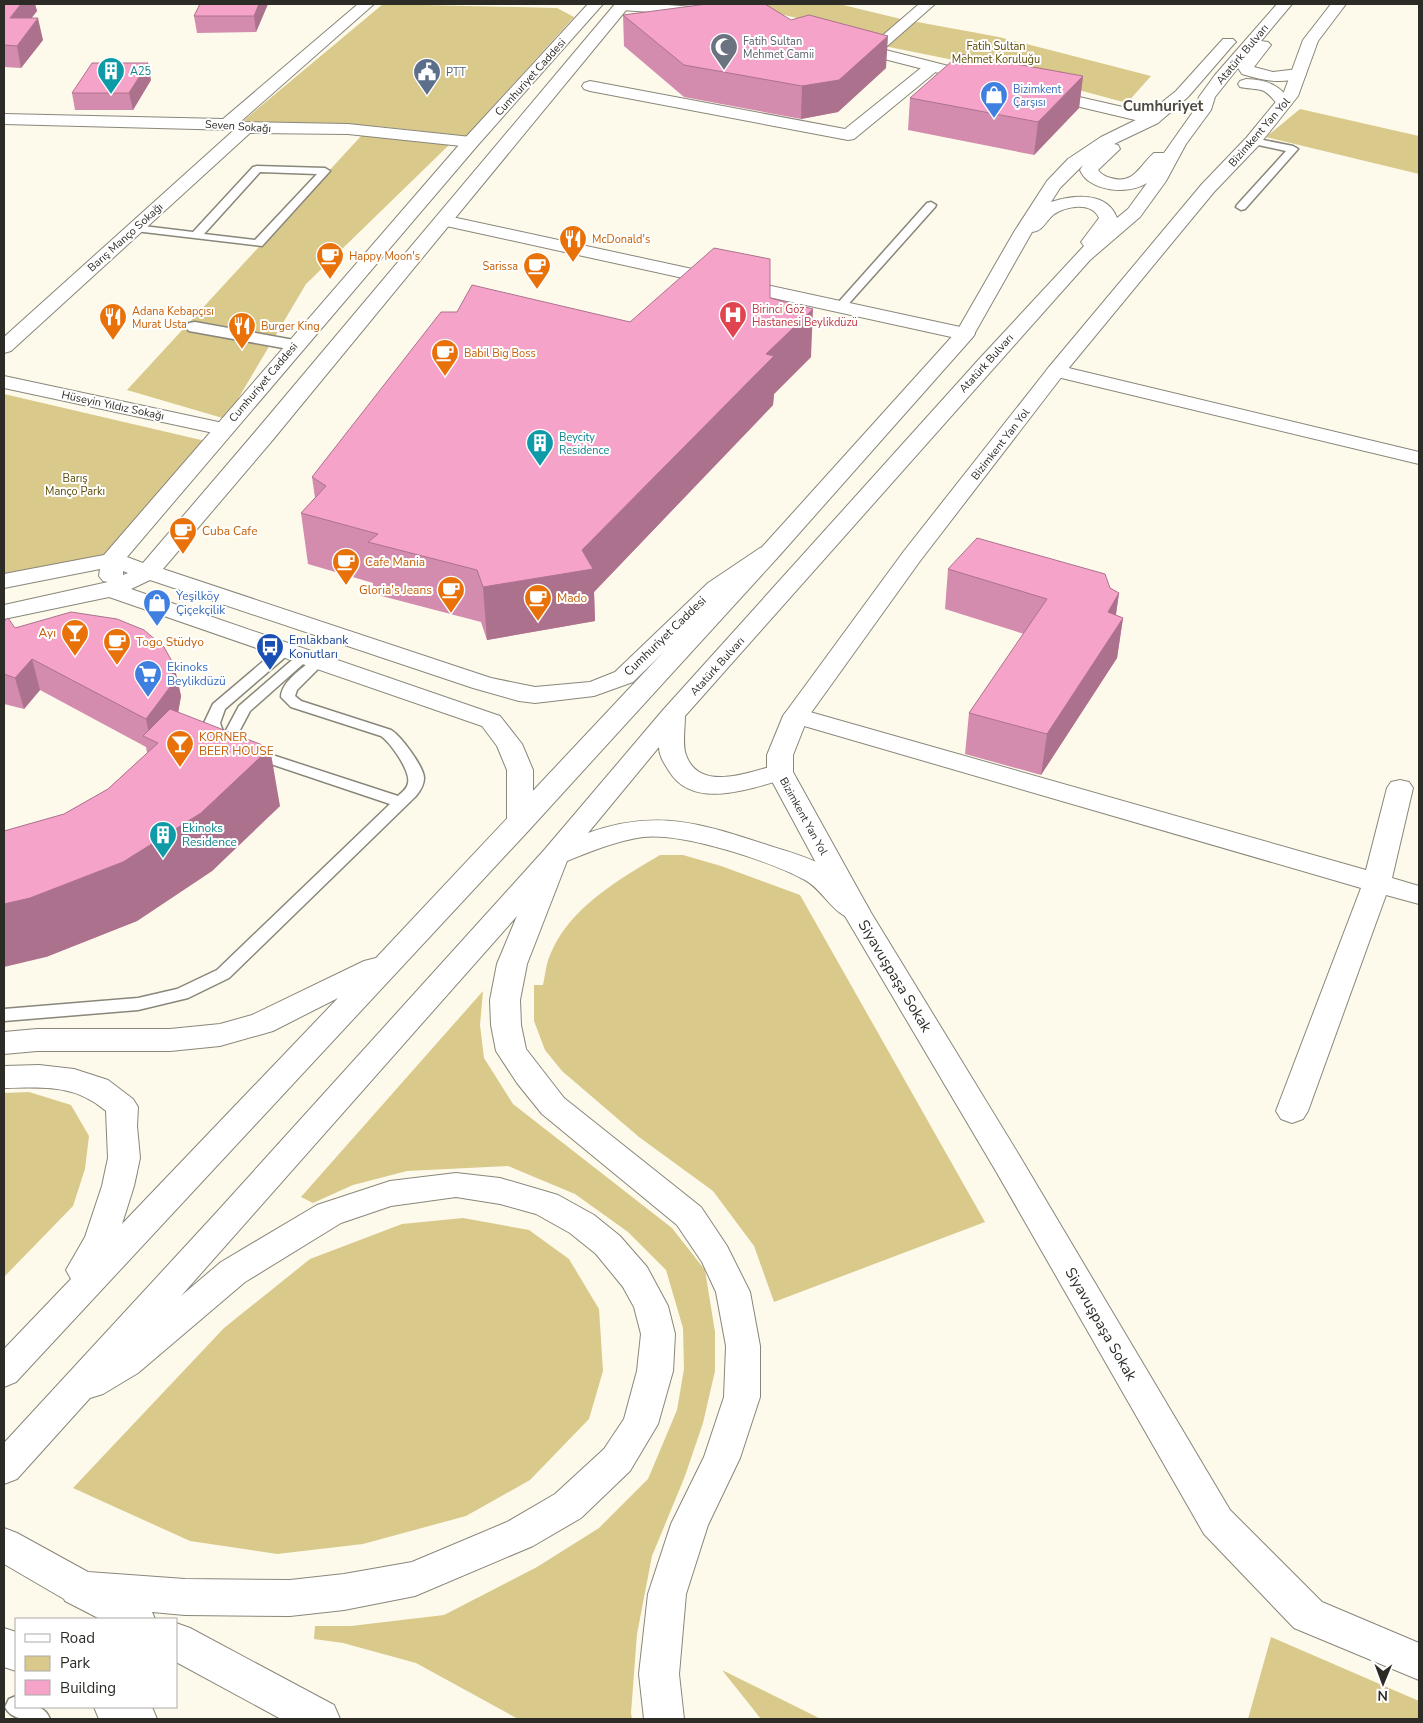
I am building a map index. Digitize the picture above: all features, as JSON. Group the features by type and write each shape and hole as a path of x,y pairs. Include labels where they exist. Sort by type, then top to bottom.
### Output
{"main road":[{"path":"227,124 367,4"},
{"path":"598,4 688,10 726,15"},
{"name":"Cumhuriyet Caddesi","path":"112,560 294,345 471,142 598,4"},
{"path":"872,52 928,4"},
{"name":"Atatürk Bulvarı","path":"4,1468 227,1223 555,855 672,715 1082,256 1134,213 1157,181 1178,143 1203,110 1207,97 1285,4"},
{"name":"Bizimkent Yan Yol","path":"856,912 780,772 780,754 796,716 912,556 1056,371 1208,188 1253,142 1292,93 1311,40 1339,4"},
{"name":"Cumhuriyet Caddesi","path":"4,612 110,590 147,573 263,437 622,5"},
{"path":"1270,22 1263,46 1246,67 1248,70 1271,76 1298,74"},
{"name":"Atatürk Bulvarı","path":"771,551 965,334 1023,232 1053,185 1074,163 1107,142 1147,122 1182,94 1237,32"},
{"path":"836,42 988,80"},
{"path":"590,86 848,135 932,67"},
{"path":"1207,97 1237,83 1253,84 1266,86 1277,91 1284,103"},
{"path":"1026,89 1147,122"},
{"name":"Seven Sokağı","path":"4,119 227,124 246,128 348,129 471,142"},
{"path":"1147,122 1126,140 1092,164 1089,170 1091,175 1106,183 1134,182 1141,179 1156,160 1178,143"},
{"name":"Barış Manço Sokağı","path":"4,347 246,128"},
{"path":"1023,232 1034,226 1049,210 1056,207 1080,203 1102,207 1107,213 1108,218 1105,225 1085,246 1082,256"},
{"path":"411,212 965,334"},
{"path":"1056,371 1419,458"},
{"name":"Hüseyin Yıldız Sokağı","path":"4,382 263,437"},
{"path":"4,1372 56,1314 394,958 771,551"},
{"name":"Cumhuriyet Caddesi","path":"147,573 482,683 520,693 535,694 594,689 624,677 716,588 771,551"},
{"path":"112,560 110,590 491,721 509,744 520,770 520,823"},
{"path":"4,581 112,560 147,573"},
{"path":"672,715 672,754 681,770 697,784 721,786 780,772"},
{"path":"796,716 1419,894"},
{"path":"1292,1111 1377,882 1400,788"},
{"path":"664,1719 659,1674 667,1594 690,1524 722,1458 742,1397 744,1346 732,1292 715,1255 689,1216 553,1106 511,1051 506,1025 505,1000 512,964 555,855 609,835 645,828 672,828 706,835 778,858 816,874 856,912"},
{"name":"Siyavuşpaşa Sokak","path":"856,912 1008,1164 1217,1522 1308,1615 1419,1662"},
{"path":"4,1043 37,1040 170,1040 220,1035 262,1023 394,958"},
{"path":"4,1077 32,1075 75,1080 98,1089 122,1108 121,1126 124,1158 118,1186 101,1240 56,1314"},
{"path":"64,1400 126,1363 233,1272 329,1214 390,1194 456,1185 500,1191 546,1204 582,1224 608,1245 635,1277 652,1306 658,1334 655,1371 640,1424 617,1460 568,1506 512,1538 415,1580 344,1592 290,1598 185,1598 79,1589"},
{"path":"4,1545 79,1589 134,1618"},
{"path":"178,1642 320,1719"},
{"path":"4,1646 15,1652"},
{"path":"116,1708 137,1719"}],"street":[{"path":"195,327 294,345"}],"lane":[{"path":"1241,207 1293,149 1253,142"},
{"path":"135,228 196,236 258,244 325,171 257,169 196,236"},
{"path":"840,307 869,277 931,205"},
{"path":"226,744 244,709 302,656"},
{"path":"302,656 218,707 212,723 218,738 226,744 401,802"},
{"path":"4,1015 138,1004 182,994 203,985 223,974 414,790 417,779 416,774 394,738 386,733 296,704 288,697 288,692 302,656"},
{"path":"4,1699 15,1706"},
{"path":"18,1708 38,1719"}],"green space":[{"path":"383,4 557,8 574,17 466,136 375,126 243,121"},
{"name":"Fatih Sultan Mehmet Koruluğu","path":"735,4 839,4 901,19 999,37 1151,76 1127,103 1008,71 889,47 832,26"},
{"path":"1300,109 1419,136 1419,174 1266,137"},
{"path":"362,135 449,145 306,284 226,419 127,390"},
{"name":"Barış Manço Parkı","path":"4,394 214,443 105,557 4,575"},
{"path":"660,855 683,855 721,866 800,895 985,1222 774,1302 754,1246 713,1191 639,1137 562,1071 545,1050 534,1021 534,985 543,985 549,959 558,938 582,909 612,885"},
{"path":"483,991 480,1025 484,1058 513,1104 672,1228 705,1270 715,1332 715,1371 703,1423 685,1476 652,1556 637,1634 632,1719 518,1719 416,1663 343,1643 314,1639 315,1626 351,1626 444,1615 537,1567 599,1528 648,1479 677,1410 684,1369 683,1328 666,1270 628,1232 575,1194 508,1166 407,1171 353,1185 313,1203 301,1197"},
{"path":"29,1092 71,1105 89,1136 85,1169 73,1206 4,1277 4,1093"},
{"path":"463,1218 529,1230 569,1259 599,1309 603,1371 589,1419 530,1480 466,1516 363,1544 277,1554 190,1541 73,1488 224,1328 310,1259 402,1224"},
{"path":"1271,1637 1419,1701 1419,1719 1248,1719"},
{"path":"722,1670 821,1719 761,1719"}],"building":[{"path":"4,4 21,4 10,18 38,18 17,46 4,45"},
{"path":"200,4 259,4 254,16 194,16"},
{"path":"707,4 765,4 791,20 809,15 888,36 839,80 802,86 684,65 623,15"},
{"path":"960,54 1083,76 1038,122 910,98"},
{"path":"92,63 148,63 129,93 72,93"},
{"name":"Beycity Residence","path":"714,248 770,259 770,298 813,309 766,354 774,356 582,550 593,569 483,587 477,570 368,542 378,534 301,513 326,486 312,477 441,312 457,312 472,285 630,322"},
{"path":"977,538 1105,574 1110,588 1119,593 1108,612 1123,618 1047,734 969,713 1047,599 948,569"},
{"path":"71,612 117,619 144,630 164,647 174,665 170,687 146,719 32,659 15,678 4,674 4,621 8,618 15,628"},
{"path":"170,709 270,748 201,813 123,862 30,898 4,904 4,831 64,814 108,789 158,743 143,736"}],"place":[{"name":"Fatih Sultan Mehmet Camii","path":"724,71"},
{"name":"A25","path":"111,95"},
{"name":"PTT","path":"427,96"},
{"name":"Bizimkent Çarşısı","path":"994,119"},
{"name":"McDonald's","path":"573,263"},
{"name":"Happy Moon's","path":"330,280"},
{"name":"Sarissa","path":"537,290"},
{"name":"Birinci Göz Hastanesi Beylikdüzü","path":"733,339"},
{"name":"Adana Kebapçısı Murat Usta","path":"113,341"},
{"name":"Burger King","path":"242,350"},
{"name":"Babil Big Boss","path":"445,377"},
{"name":"Beycity Residence","path":"540,467"},
{"name":"Cuba Cafe","path":"183,555"},
{"name":"Cafe Mania","path":"346,586"},
{"name":"Gloria's Jeans","path":"451,614"},
{"name":"Mado","path":"538,622"},
{"name":"Yeşilköy Çiçekçilik","path":"157,627"},
{"name":"Ayı","path":"75,657"},
{"name":"Togo Stüdyo","path":"117,666"},
{"name":"Emlakbank Konutları","path":"270,671"},
{"name":"Ekinoks Beylikdüzü","path":"148,698"},
{"name":"KORNER BEER HOUSE","path":"180,768"},
{"name":"Ekinoks Residence","path":"163,859"}],"district":[{"name":"Cumhuriyet","path":"1163,106"}]}
